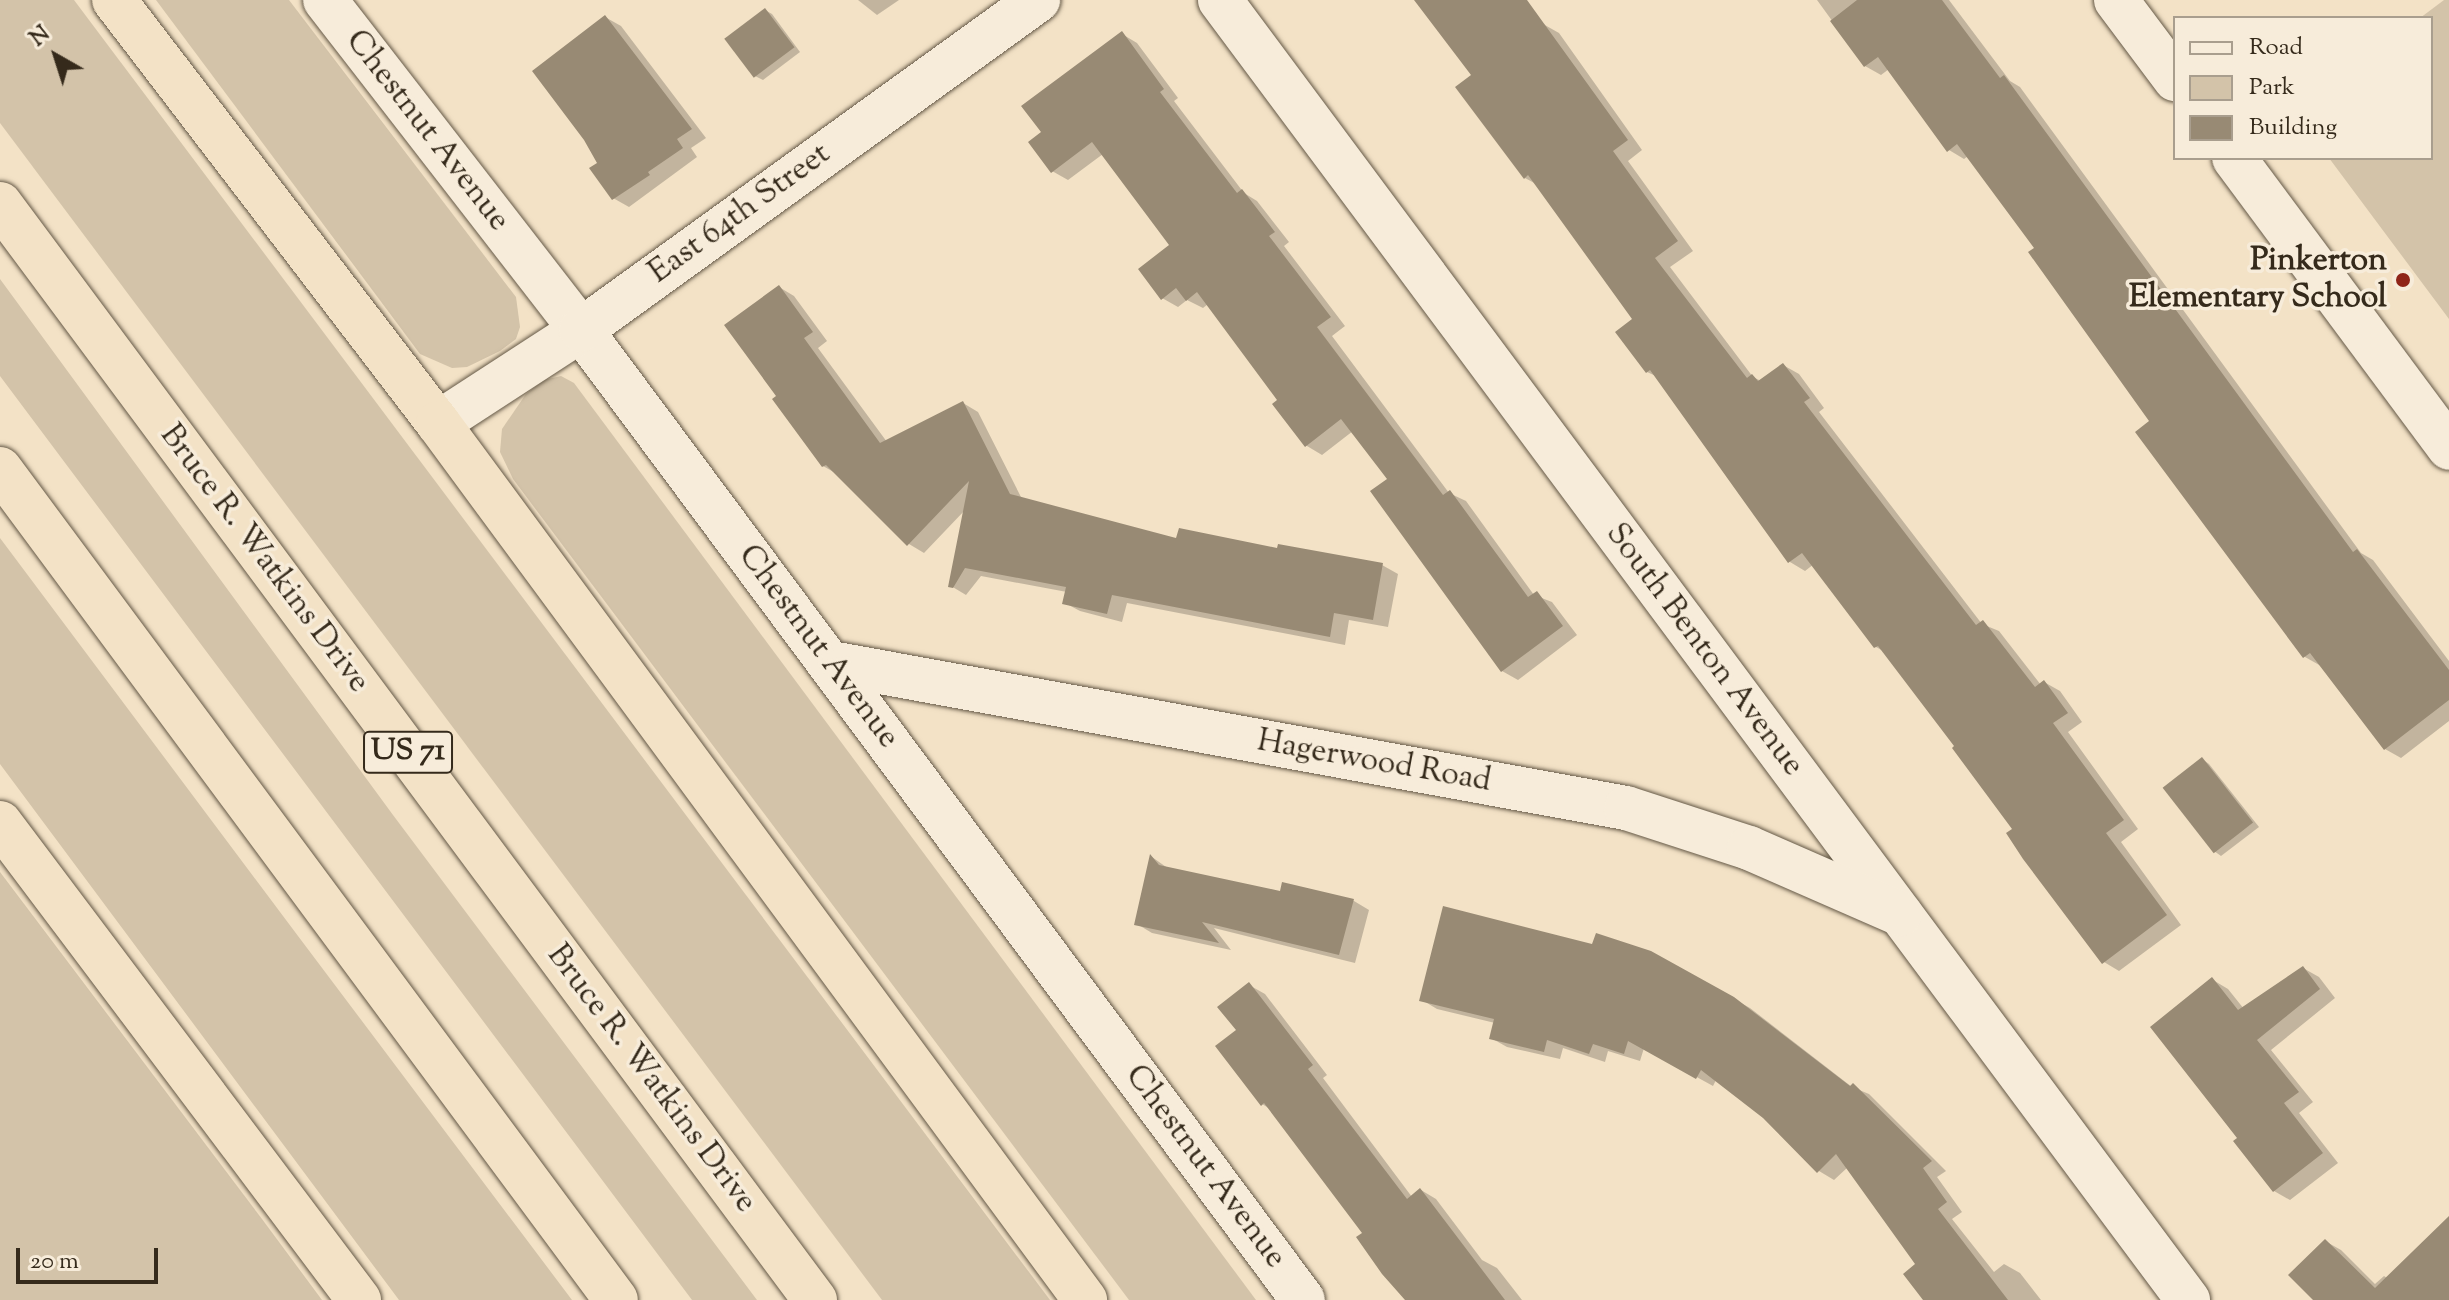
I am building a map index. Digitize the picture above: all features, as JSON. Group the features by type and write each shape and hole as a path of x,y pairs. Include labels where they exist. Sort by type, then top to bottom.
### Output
{"highway":[{"path":"114,0 438,423 1085,1300"},
{"name":"Bruce R. Watkins Drive","path":"0,204 815,1300"},
{"path":"0,469 616,1300"},
{"path":"0,823 359,1300"}],"street":[{"name":"Chestnut Avenue","path":"325,0 581,330 1303,1300"},
{"name":"East 64th Street","path":"438,423 581,330 1038,0"},
{"name":"South Benton Avenue","path":"1220,0 2188,1300"},
{"path":"2116,0 2173,76"},
{"path":"2235,160 2449,448"},
{"name":"Hagerwood Road","path":"831,663 1626,808 1749,848 1901,914"}],"green space":[{"path":"0,0 74,0 1050,1300 882,1300 0,123"},
{"path":"156,0 289,0 516,297 520,327 516,339 500,351 467,367 452,368 420,354"},
{"path":"2444,0 2449,0 2449,319 2330,160 2433,160 2433,16 2423,16"},
{"path":"0,279 393,815 757,1300 692,1300 0,376"},
{"path":"561,376 574,383 1256,1300 1129,1300 513,479 500,452 502,429 526,394 544,380"},
{"path":"0,538 572,1300 399,1300 0,764"},
{"path":"0,872 262,1219 322,1300 0,1300"}],"building":[{"path":"1414,0 1527,0 1628,140 1613,151 1678,241 1655,258 1747,378 1752,374 1758,381 1783,363 1810,398 1804,402 1976,625 1983,620 2035,687 2044,680 2068,713 2053,723 2124,820 2106,833 2167,915 2102,964 2023,859 2006,833 2012,829 1952,748 1954,746 1878,646 1874,648 1802,553 1788,563 1650,370 1646,373 1615,332 1632,319 1528,175 1524,179 1455,87 1471,75"},
{"path":"1857,0 1942,0 2000,78 2004,75 2353,552 2357,549 2449,670 2449,700 2384,750 2310,653 2303,658 2135,432 2149,421 2028,252 2034,248 1957,144 1947,152 1878,57 1864,67 1830,21"},
{"path":"765,8 794,47 754,78 724,39"},
{"path":"605,15 692,129 677,139 683,148 612,200 589,168 597,163 584,140 532,71"},
{"path":"1122,31 1164,89 1160,92 1237,193 1242,189 1275,232 1269,236 1331,317 1317,327 1443,495 1450,490 1528,597 1537,591 1563,626 1501,672 1370,491 1387,479 1341,419 1305,447 1272,404 1277,400 1197,292 1186,301 1176,288 1161,300 1138,269 1169,245 1092,142 1051,173 1028,142 1041,132 1021,106"},
{"path":"779,285 813,332 804,338 880,443 963,401 1010,494 1176,538 1179,528 1277,548 1278,544 1383,563 1373,620 1334,613 1330,637 1112,595 1107,614 1062,604 1066,587 965,568 953,588 948,587 969,481 907,546 826,465 822,467 772,399 776,396 724,325"},
{"path":"2202,757 2253,822 2214,853 2163,788"},
{"path":"1150,854 1159,865 1280,891 1282,882 1354,899 1339,955 1202,922 1219,943 1134,925"},
{"path":"1443,906 1592,944 1596,933 1651,951 1734,997 1850,1086 1853,1083 1932,1161 1923,1168 1947,1202 1938,1209 2008,1300 1923,1300 1903,1274 1915,1264 1836,1154 1817,1173 1763,1118 1701,1070 1696,1079 1628,1041 1624,1054 1593,1044 1589,1054 1547,1040 1544,1052 1489,1039 1494,1019 1419,1001"},
{"path":"2303,966 2320,989 2257,1040 2299,1092 2284,1103 2323,1153 2273,1192 2233,1141 2237,1138 2150,1027 2212,977 2238,1010"},
{"path":"1249,982 1313,1065 1308,1069 1407,1199 1420,1188 1505,1300 1405,1300 1382,1274 1356,1237 1362,1233 1264,1103 1261,1106 1215,1046 1236,1030 1217,1007"},
{"path":"2449,1216 2449,1300 2313,1300 2288,1275 2325,1239 2375,1288"}],"place":[{"name":"Pinkerton Elementary School","path":"2403,280"}]}
